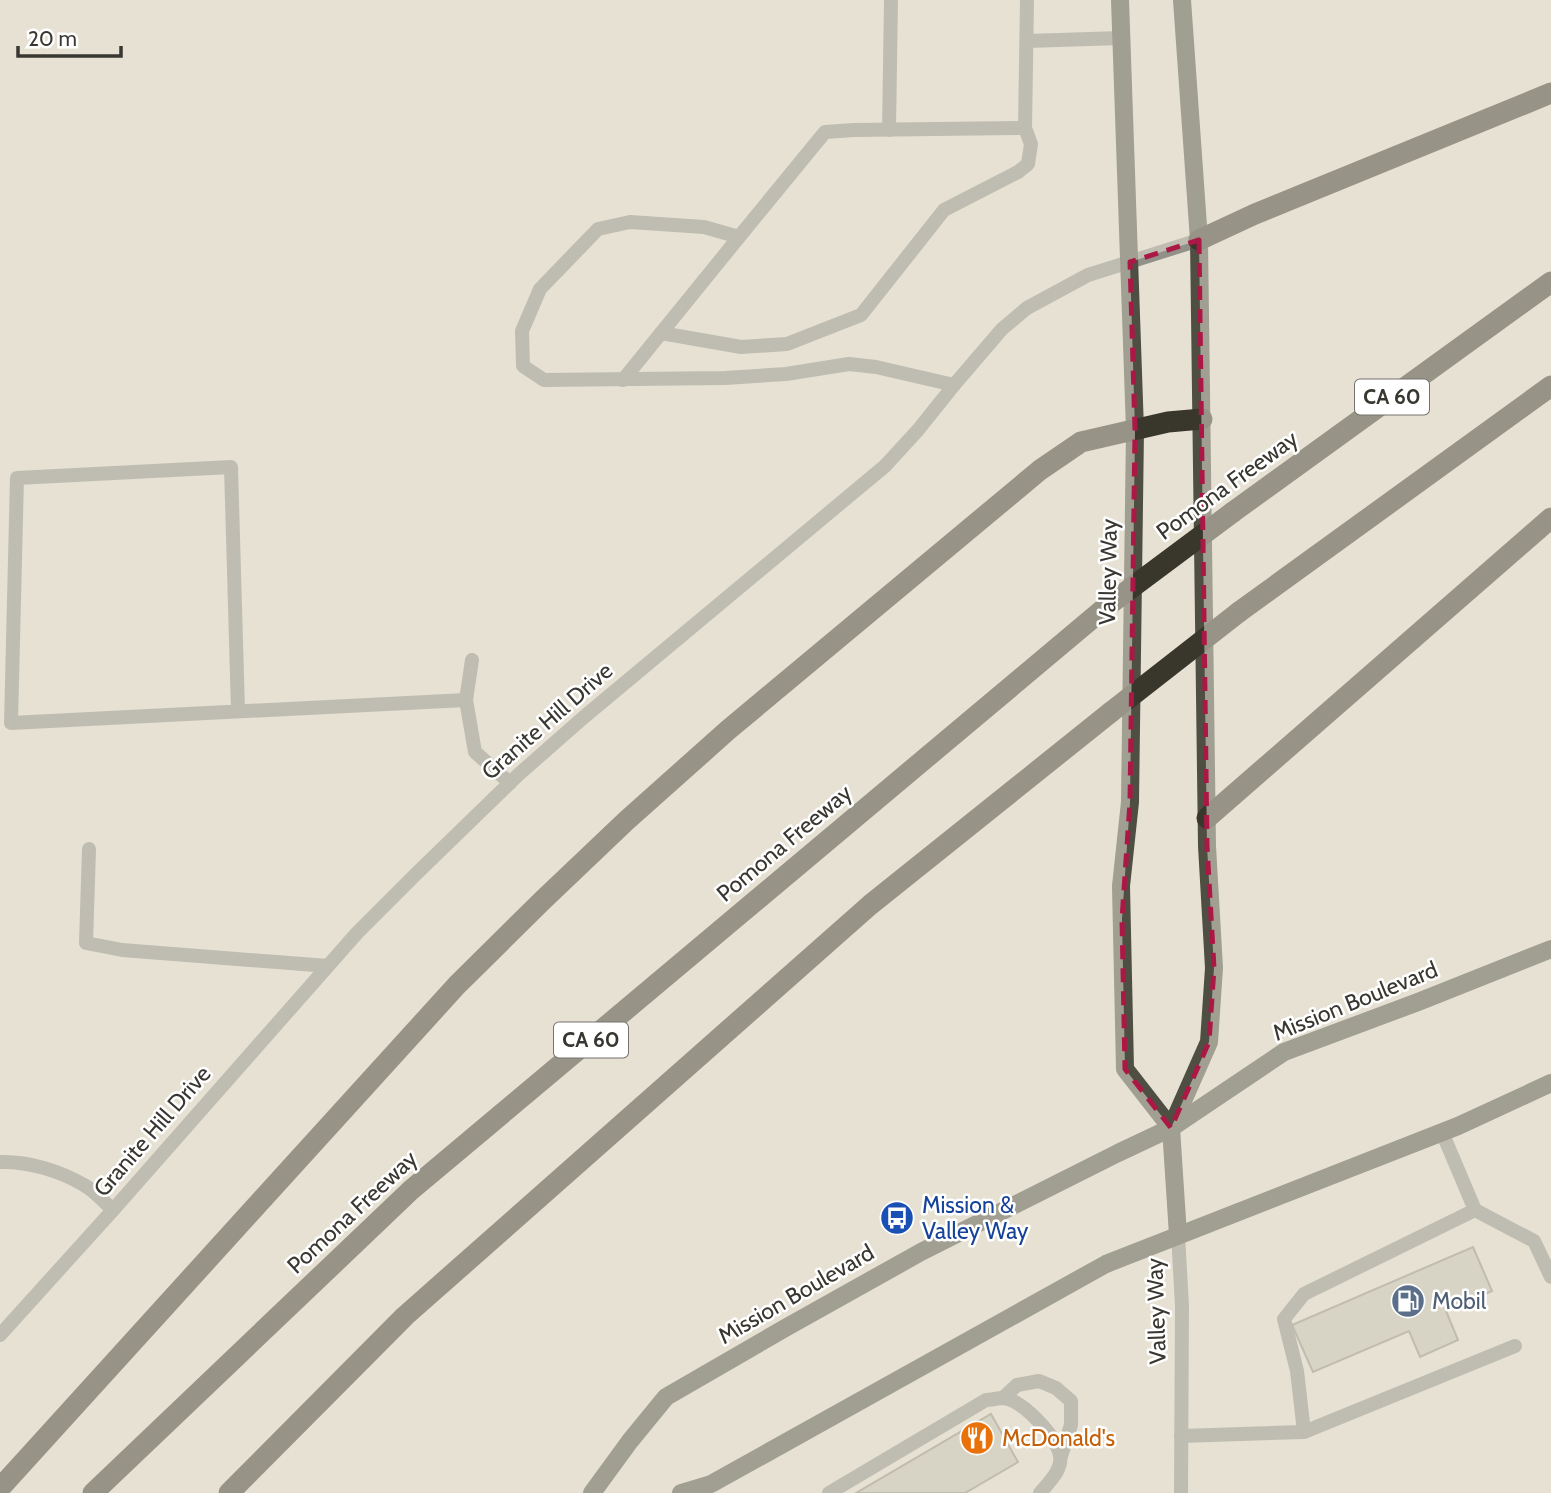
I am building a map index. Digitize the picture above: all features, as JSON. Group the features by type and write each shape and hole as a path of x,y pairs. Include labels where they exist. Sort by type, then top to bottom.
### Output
{"highway":[{"path":"1199,240 1255,214 1551,93"},
{"name":"Pomona Freeway","path":"93,1493 411,1191 1107,606 1551,282"},
{"path":"229,1493 405,1316 870,905 1238,612 1551,386"},
{"path":"0,1488 457,985 626,821 728,730 1040,470 1081,442 1168,422 1202,419"},
{"path":"1207,818 1551,518"}],"main road":[{"name":"Valley Way","path":"1120,0 1135,430 1130,802 1121,886 1125,1069 1171,1128"},
{"name":"Valley Way","path":"1178,1235 1171,1128 1209,1042 1214,968 1207,846 1199,240 1182,0"},
{"name":"Mission Boulevard","path":"592,1493 666,1397 920,1252 1171,1128 1284,1052 1551,949"},
{"path":"681,1493 711,1484 1107,1264 1442,1132 1551,1083"}],"street":[{"path":"889,130 891,0"},
{"path":"661,333 741,346 788,344 861,315 944,210 1028,164 1031,144 1025,128 1027,0"},
{"path":"1027,41 1121,38"},
{"path":"623,380 825,132 1025,128"},
{"path":"739,237 704,227 630,222 598,229 541,289 522,331 523,366 544,380 623,380 774,375 849,364 876,367 954,385"},
{"name":"Granite Hill Drive","path":"0,1335 357,933 510,783 584,717 885,466 1002,329 1027,308 1088,275 1199,240"},
{"path":"238,712 231,467 17,478 11,723 466,701"},
{"path":"472,660 466,701 475,752 510,783"},
{"path":"89,849 86,943 121,950 328,966"},
{"path":"1442,1132 1475,1210 1534,1241 1551,1277"},
{"path":"0,1162 36,1166 58,1172 87,1186 113,1210"},
{"path":"1304,1432 1297,1371 1284,1319 1304,1294 1475,1210"},
{"name":"Valley Way","path":"1178,1235 1182,1306 1181,1493"},
{"path":"1181,1436 1304,1432 1515,1346"},
{"path":"1003,1398 1017,1385 1039,1381 1056,1388 1071,1401 1071,1425 1057,1471 1040,1493"},
{"path":"829,1493 986,1400 1003,1398 1021,1405 1039,1421 1061,1456"}],"highlighted area":[{"path":"1199,240 1207,846 1214,968 1209,1042 1171,1128 1125,1069 1122,919 1130,802 1135,430 1130,262"}],"building":[{"name":"Mobil","path":"1473,1247 1492,1291 1446,1311 1458,1340 1420,1357 1409,1331 1313,1372 1292,1325"},
{"name":"McDonald's","path":"991,1414 1018,1462 965,1493 856,1493"}],"place":[{"name":"Mission & Valley Way","path":"897,1218"},
{"name":"Mobil","path":"1408,1301"},
{"name":"McDonald's","path":"977,1438"}]}
